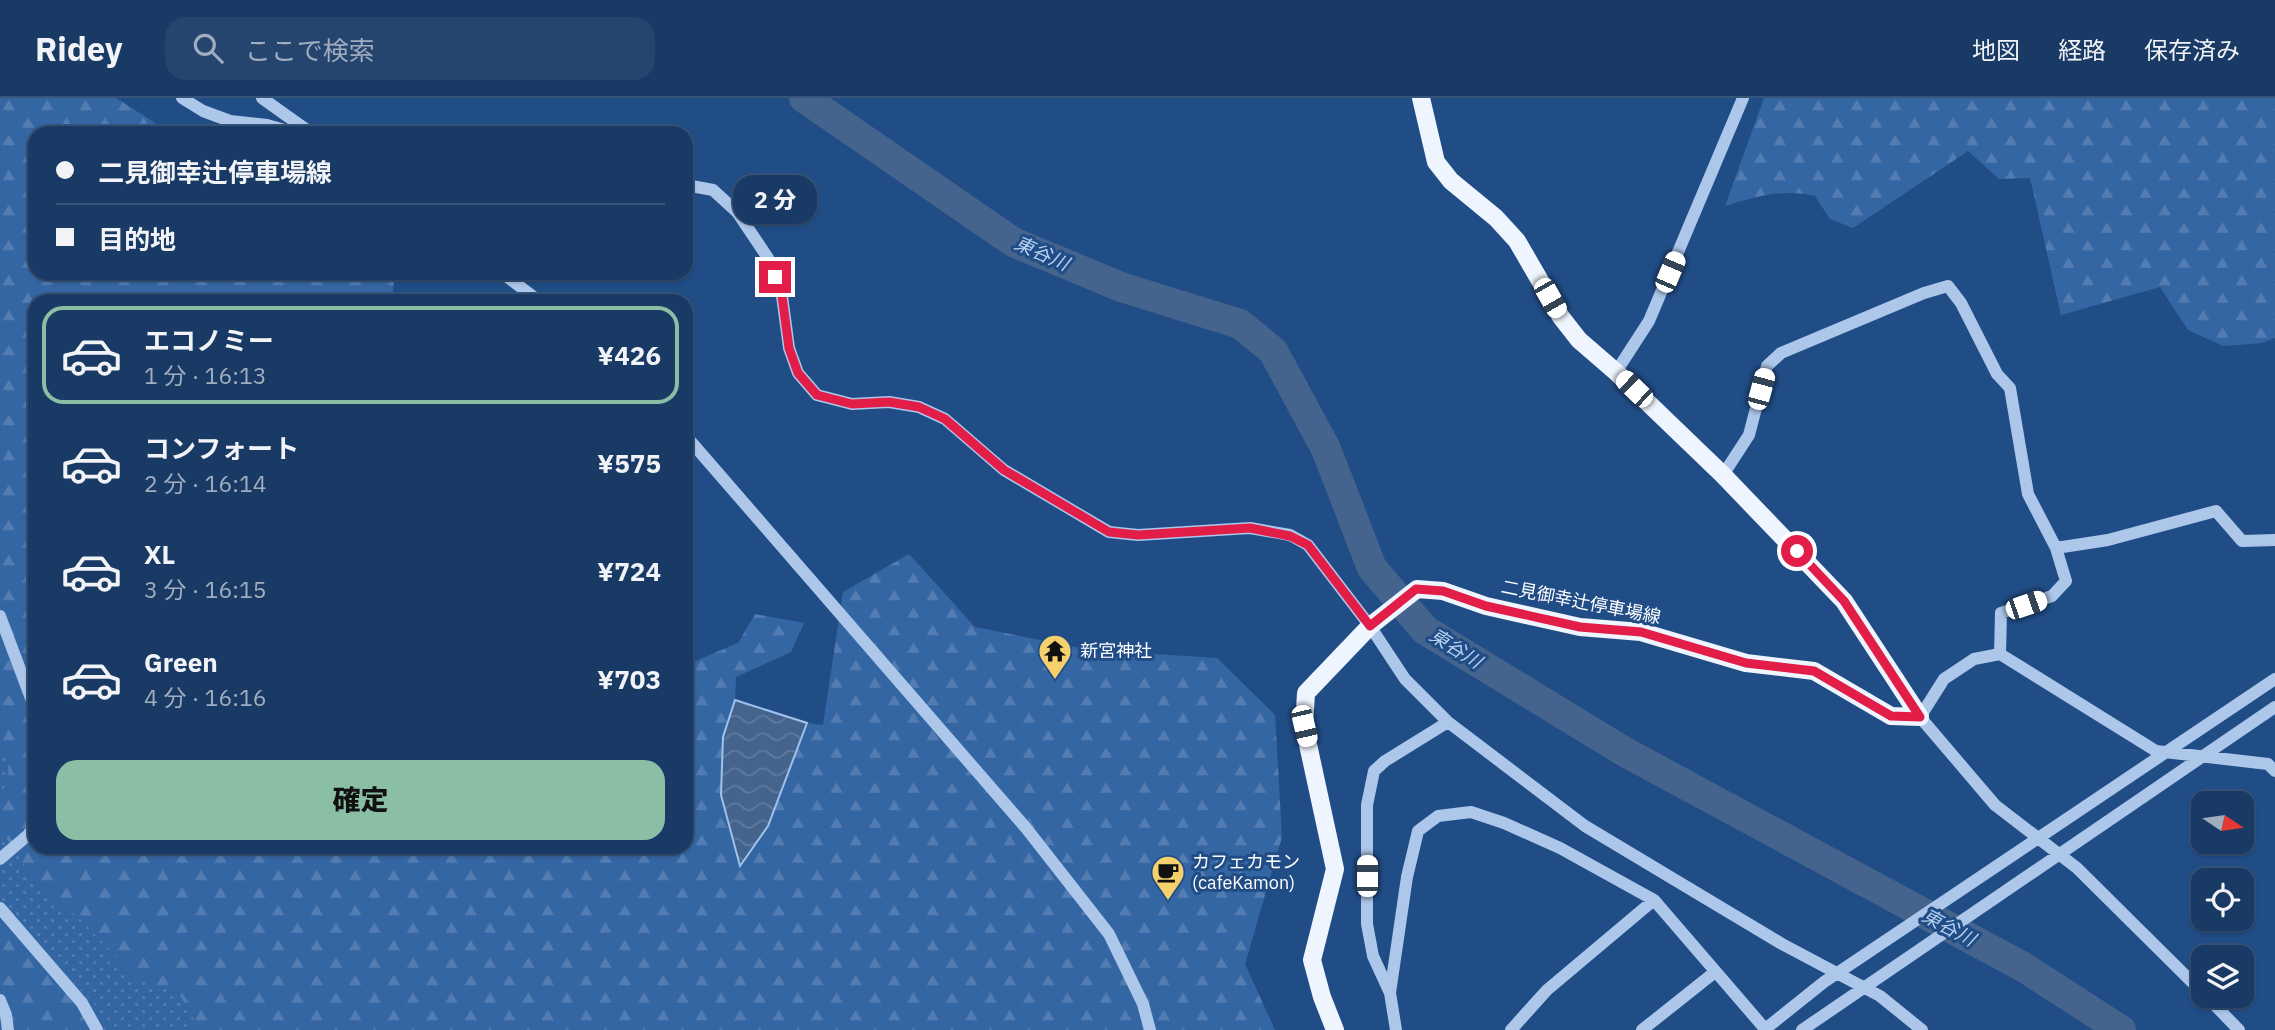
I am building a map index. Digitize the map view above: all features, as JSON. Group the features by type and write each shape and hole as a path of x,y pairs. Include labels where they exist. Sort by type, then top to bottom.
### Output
{"main road":[{"path":"1421,98 1436,162 1451,181 1496,218 1517,241 1561,317 1579,340 1723,475 1844,601 1920,717"},
{"name":"二見御幸辻停車場線","path":"1335,1030 1312,960 1335,869 1304,726 1306,693 1370,626 1416,589 1443,591 1486,606 1580,627 1641,632 1746,663 1814,671 1891,716 1920,717"}],"street":[{"path":"182,98 203,111 230,121 270,126"},
{"path":"262,98 301,126"},
{"path":"1616,372 1649,321 1743,98"},
{"path":"693,186 713,190 737,212 768,258 782,296 789,348 798,373 817,395 852,404 889,402 919,407 945,419 1004,470 1109,532 1138,535 1250,528 1290,536 1308,545 1370,626 1405,679 1448,722 1585,826 1782,944 1880,996 1922,1030"},
{"path":"511,280 530,294"},
{"path":"1723,475 1749,435 1767,366 1781,353 1924,293 1948,286 1961,303 1997,374 2010,388 2028,494 2056,548 2066,581 2052,596 2001,613 2000,654"},
{"path":"693,444 1066,878 1109,934 1143,1004 1150,1030"},
{"path":"2056,548 2108,540 2216,511 2242,541 2275,540"},
{"path":"0,616 28,690"},
{"path":"2191,980 2077,868 1994,804 1920,717 1944,679 1974,659 2000,654 2156,751 2268,764 2275,771"},
{"path":"1390,993 1407,877 1418,831 1438,816 1471,812 1504,823 1560,848 1654,900 1765,1030 1811,992 2275,679"},
{"path":"1802,1030 2275,707"},
{"path":"1396,1030 1390,993 1374,956 1367,924 1367,805 1374,771 1385,761 1448,722"},
{"path":"0,859 28,835"},
{"path":"1511,1030 1547,990 1654,900"},
{"path":"0,908 82,1003 97,1030"},
{"path":"1642,1030 1715,972"},
{"path":"0,1000 8,1030"},
{"path":"2218,1008 2239,1030"}],"green space":[{"path":"0,98 116,98 160,126 28,126 28,280 394,280 393,294 28,294 28,854 693,854 693,662 738,643 755,614 804,623 791,652 736,677 735,700 807,723 823,725 843,592 909,554 975,627 1090,650 1217,658 1275,715 1282,837 1245,964 1275,1030 197,1030 191,1012 176,990 139,981 81,920 56,900 29,872 4,835 0,835 0,792 9,783 8,766 0,740"},
{"path":"1764,98 2275,98 2275,338 2262,343 2223,346 2188,330 2160,287 2061,315 2030,178 1999,179 1968,151 1853,228 1830,219 1815,196 1792,193 1770,195 1725,206"},
{"path":"0,479 28,773 28,854 44,854 266,1030 0,1030"},
{"path":"0,898 58,967 99,1009 106,1030 5,1030 0,1011"}],"water":[{"path":"735,700 807,723 768,826 740,866 721,795 723,737"}],"waterway":[{"name":"東谷川","path":"804,98 1013,242 1121,287 1240,324 1273,351 1326,449 1372,568 1425,630 1625,752 2025,968 2121,1030"}],"place":[{"name":"新宮神社","path":"1055,681"},
{"name":"カフェカモン (cafeKamon)","path":"1168,902"}],"route":[{"path":"775,277 782,296 789,348 798,373 817,395 852,404 889,402 919,407 945,419 1004,470 1109,532 1138,535 1250,528 1290,536 1308,545 1370,626 1416,589 1443,591 1486,606 1580,627 1641,632 1746,663 1814,671 1891,716 1920,717 1844,601 1797,551"}]}
